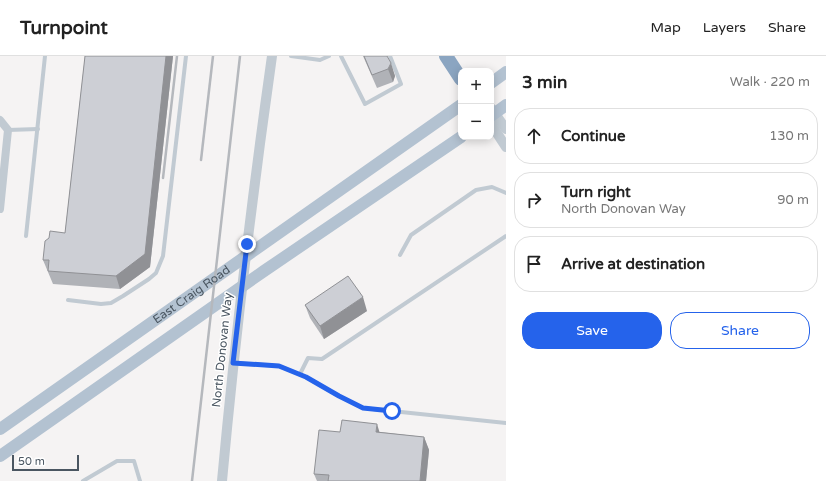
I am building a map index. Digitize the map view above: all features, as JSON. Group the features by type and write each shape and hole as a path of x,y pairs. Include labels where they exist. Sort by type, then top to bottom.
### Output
{"highway":[{"path":"446,56 458,74"}],"main road":[{"path":"494,81 506,72"},
{"path":"494,114 506,105"},
{"name":"East Craig Road","path":"0,428 458,106"},
{"name":"East Craig Road","path":"0,456 264,271 458,139"}],"street":[{"name":"North Donovan Way","path":"222,481 233,363 254,184 272,56"},
{"path":"494,117 506,129"},
{"path":"0,120 8,130 0,209"},
{"path":"494,120 506,147"}],"lane":[{"path":"26,236 45,56"},
{"path":"68,300 101,304 111,303 137,288 156,273 163,256 186,56"},
{"path":"291,56 320,60 329,56"},
{"path":"341,56 365,104 401,84 390,56"},
{"path":"8,130 38,129"},
{"path":"400,254 411,235 476,190 492,187 506,192"},
{"path":"300,374 308,358 322,359 506,236"},
{"path":"233,363 279,366 300,374 363,408 506,423"},
{"path":"83,481 117,461 134,461 140,481"}],"building":[{"path":"85,56 166,56 145,254 116,276 48,271 49,260 43,260 45,241 49,238 50,231 65,233"},
{"path":"364,56 387,56 391,63 388,69 372,75"},
{"path":"348,276 363,297 320,326 305,305"},
{"path":"342,420 377,424 376,432 424,437 420,481 328,481 329,475 314,474 319,430 340,432"}],"railway":[{"path":"163,178 177,56"},
{"path":"201,160 213,56"},
{"path":"192,481 240,56"}],"route":[{"path":"247,244 233,363 279,366 306,377 363,408 392,411"}]}
